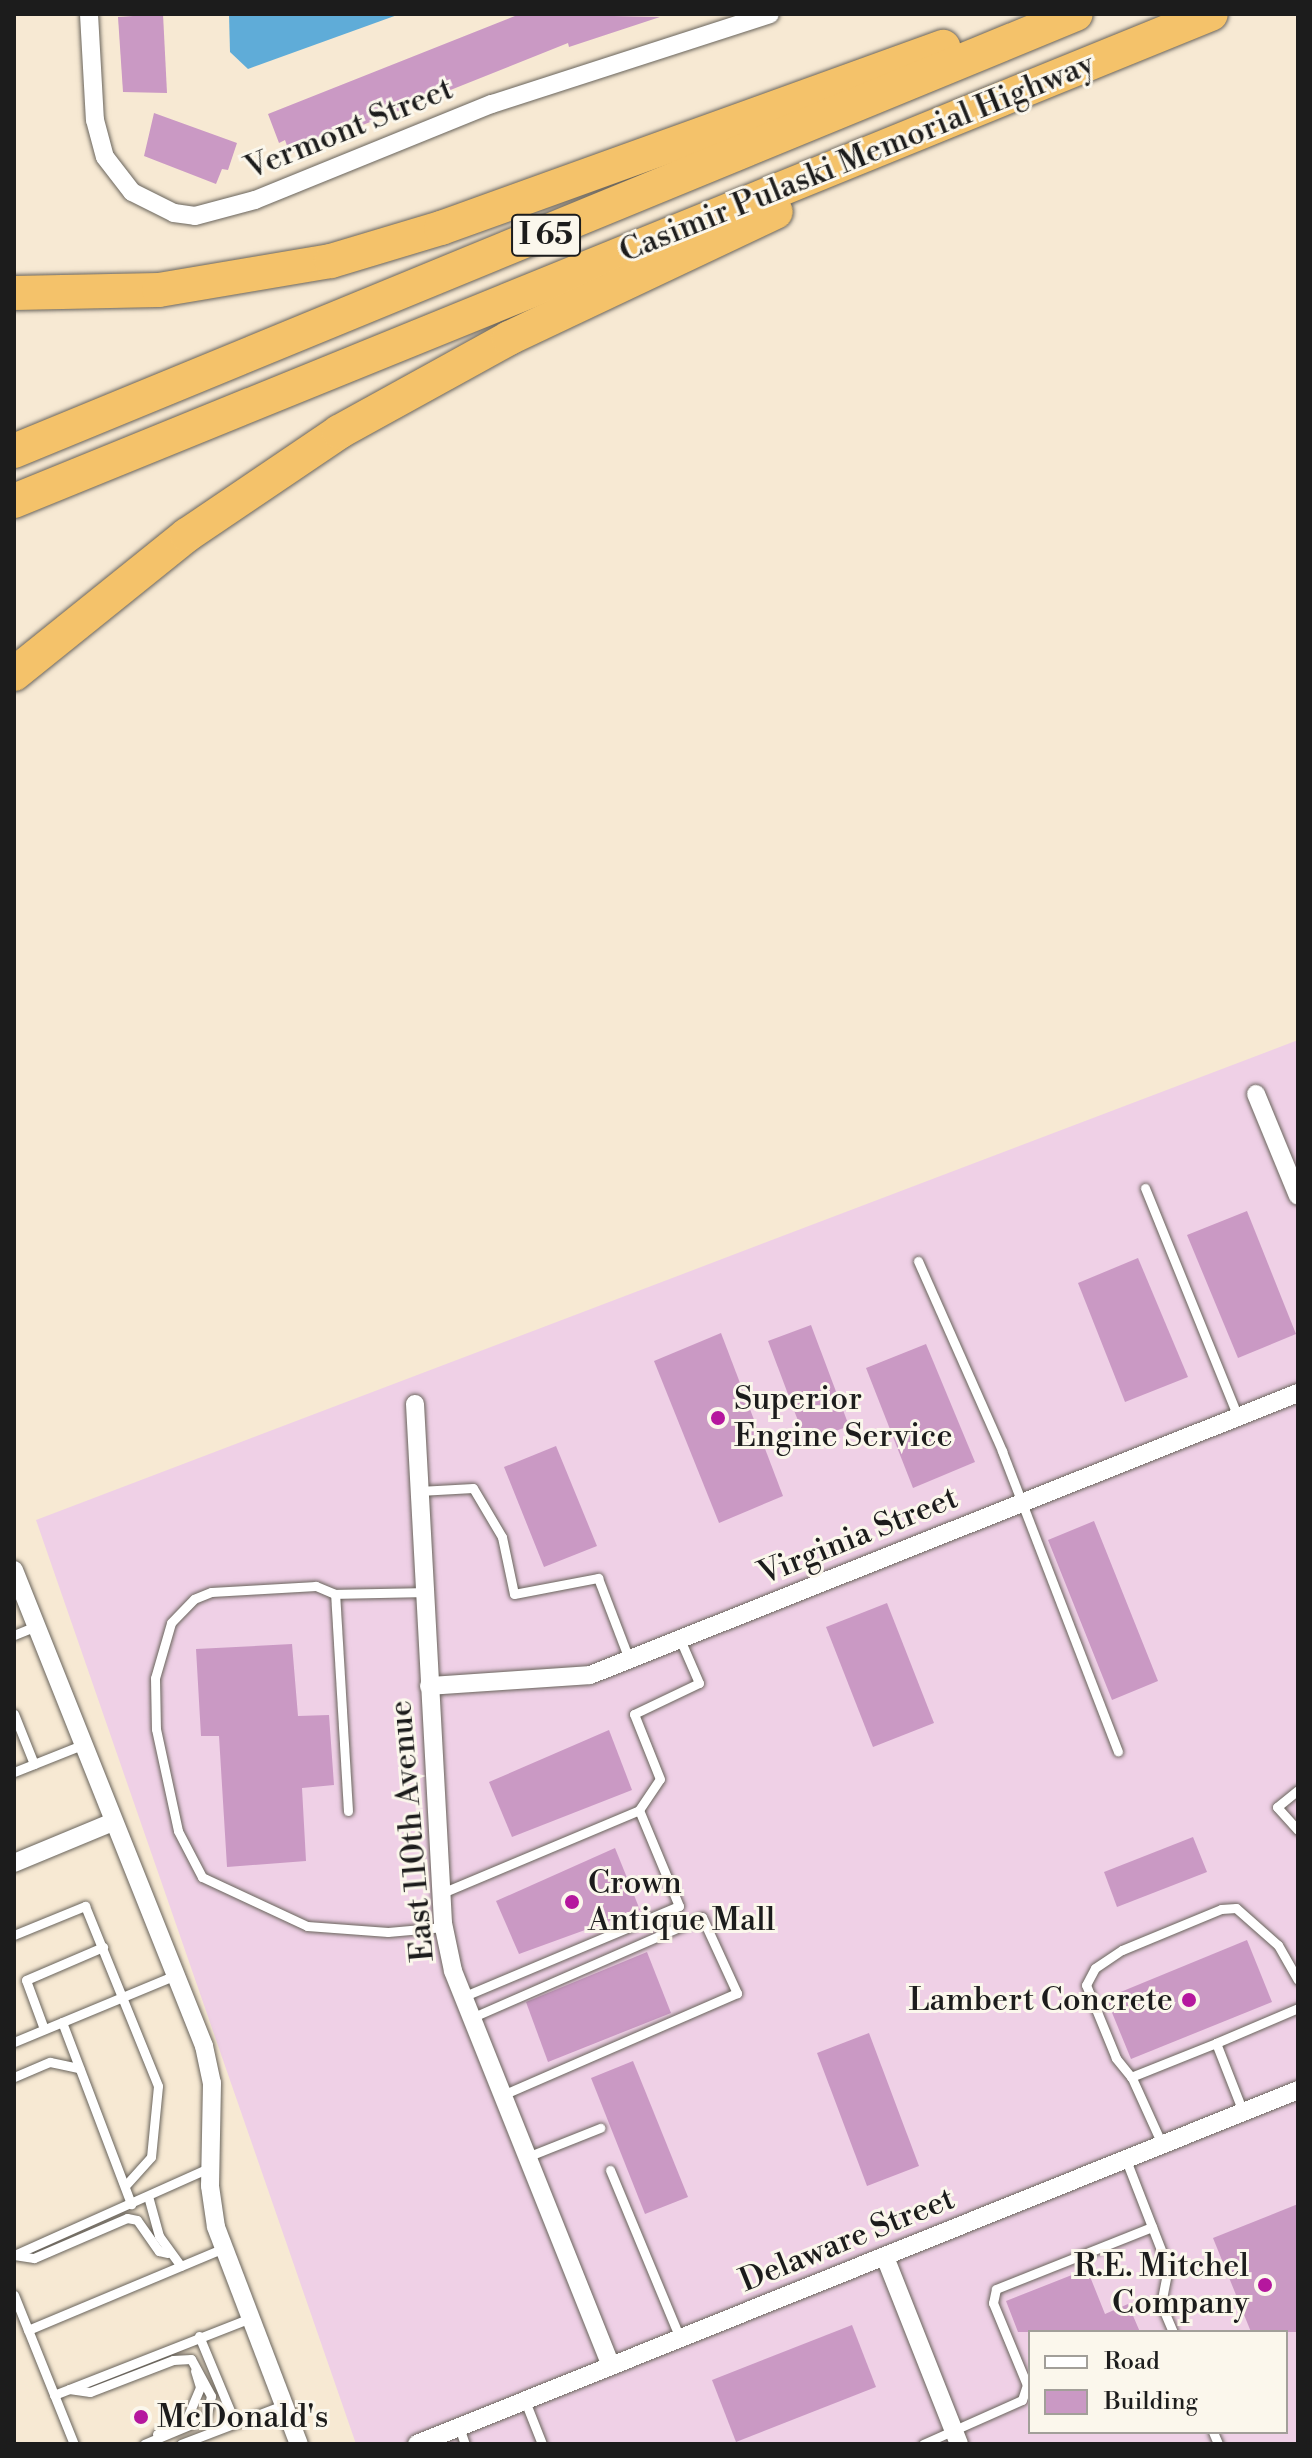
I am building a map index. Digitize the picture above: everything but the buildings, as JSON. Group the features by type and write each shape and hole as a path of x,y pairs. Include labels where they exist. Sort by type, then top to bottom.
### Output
{"highway":[{"path":"14,293 159,290 331,261 441,228 1043,14"},
{"name":"Casimir Pulaski Memorial Highway","path":"14,451 1076,14"},
{"name":"Casimir Pulaski Memorial Highway","path":"14,501 1211,14"},
{"path":"14,674 187,535 380,407 509,338 701,251 942,124"}],"street":[{"name":"Vermont Street","path":"89,14 95,120 105,157 132,192 174,213 195,216 243,205 492,104 770,14"},
{"path":"1256,1094 1298,1196"},
{"name":"Virginia Street","path":"429,1686 590,1675 1298,1393"},
{"name":"East 110th Avenue","path":"415,1404 444,1927 463,1997 611,2366"},
{"path":"14,1570 209,2063 214,2105 212,2208 224,2248 299,2444"},
{"path":"14,1863 113,1822"},
{"name":"Delaware Street","path":"417,2444 462,2436 525,2401 1126,2160 1161,2142 1298,2090"},
{"path":"885,2257 957,2437"}],"lane":[{"path":"1145,1188 1238,1417"},
{"path":"918,1261 1020,1503 1118,1751"},
{"path":"419,1491 473,1488 502,1537 514,1594 598,1578 629,1659"},
{"path":"424,1592 335,1594 316,1586 211,1592 194,1599 171,1623 155,1678 156,1729 178,1831 202,1877 307,1926 388,1932 444,1927"},
{"path":"335,1594 348,1811"},
{"path":"14,1635 36,1626"},
{"path":"441,1893 639,1810 660,1779 634,1714 699,1683 680,1639"},
{"path":"14,1714 34,1764"},
{"path":"14,1772 82,1745"},
{"path":"1298,1790 1277,1807 1298,1830"},
{"path":"463,1997 679,1906 639,1810"},
{"path":"14,1935 85,1906 158,2086 151,2157 125,2186"},
{"path":"1161,2142 1131,2077 1116,2058 1086,1985 1095,1968 1122,1950 1221,1909 1236,1908 1278,1945 1298,1980"},
{"path":"471,2018 702,1917 737,1993 502,2095"},
{"path":"602,1939 609,1957"},
{"path":"44,2029 26,1980 103,1947"},
{"path":"14,2042 176,1975"},
{"path":"1131,2077 1298,2008"},
{"path":"62,2022 131,2204"},
{"path":"1216,2043 1243,2112"},
{"path":"14,2077 50,2062 79,2068"},
{"path":"527,2157 600,2128"},
{"path":"1126,2160 1168,2268 1161,2304 1172,2330"},
{"path":"14,2255 148,2196 171,2181 211,2167"},
{"path":"610,2170 680,2338"},
{"path":"148,2196 168,2253 181,2266"},
{"path":"14,2255 34,2258 127,2218 137,2220 159,2251 168,2253"},
{"path":"923,2444 957,2437 1022,2400 1027,2385 993,2303 996,2289 1152,2227"},
{"path":"28,2330 224,2248"},
{"path":"14,2295 74,2444"},
{"path":"54,2395 250,2318"},
{"path":"199,2336 235,2423"},
{"path":"69,2389 90,2392 173,2360 191,2359"},
{"path":"142,2444 206,2418 211,2396 191,2359"},
{"path":"142,2444 187,2418 200,2387 191,2359"},
{"path":"525,2401 542,2444"},
{"path":"181,2444 283,2405"}],"shaded area":[{"path":"1298,1040 1298,2444 356,2444 36,1520"}],"water":[{"path":"229,14 400,14 248,69 230,52"}],"place":[{"name":"Superior Engine Service","path":"718,1418"},
{"name":"Crown Antique Mall","path":"572,1902"},
{"name":"Lambert Concrete","path":"1189,2000"},
{"name":"R.E. Mitchel Company","path":"1265,2285"},
{"name":"McDonald's","path":"141,2417"}]}
